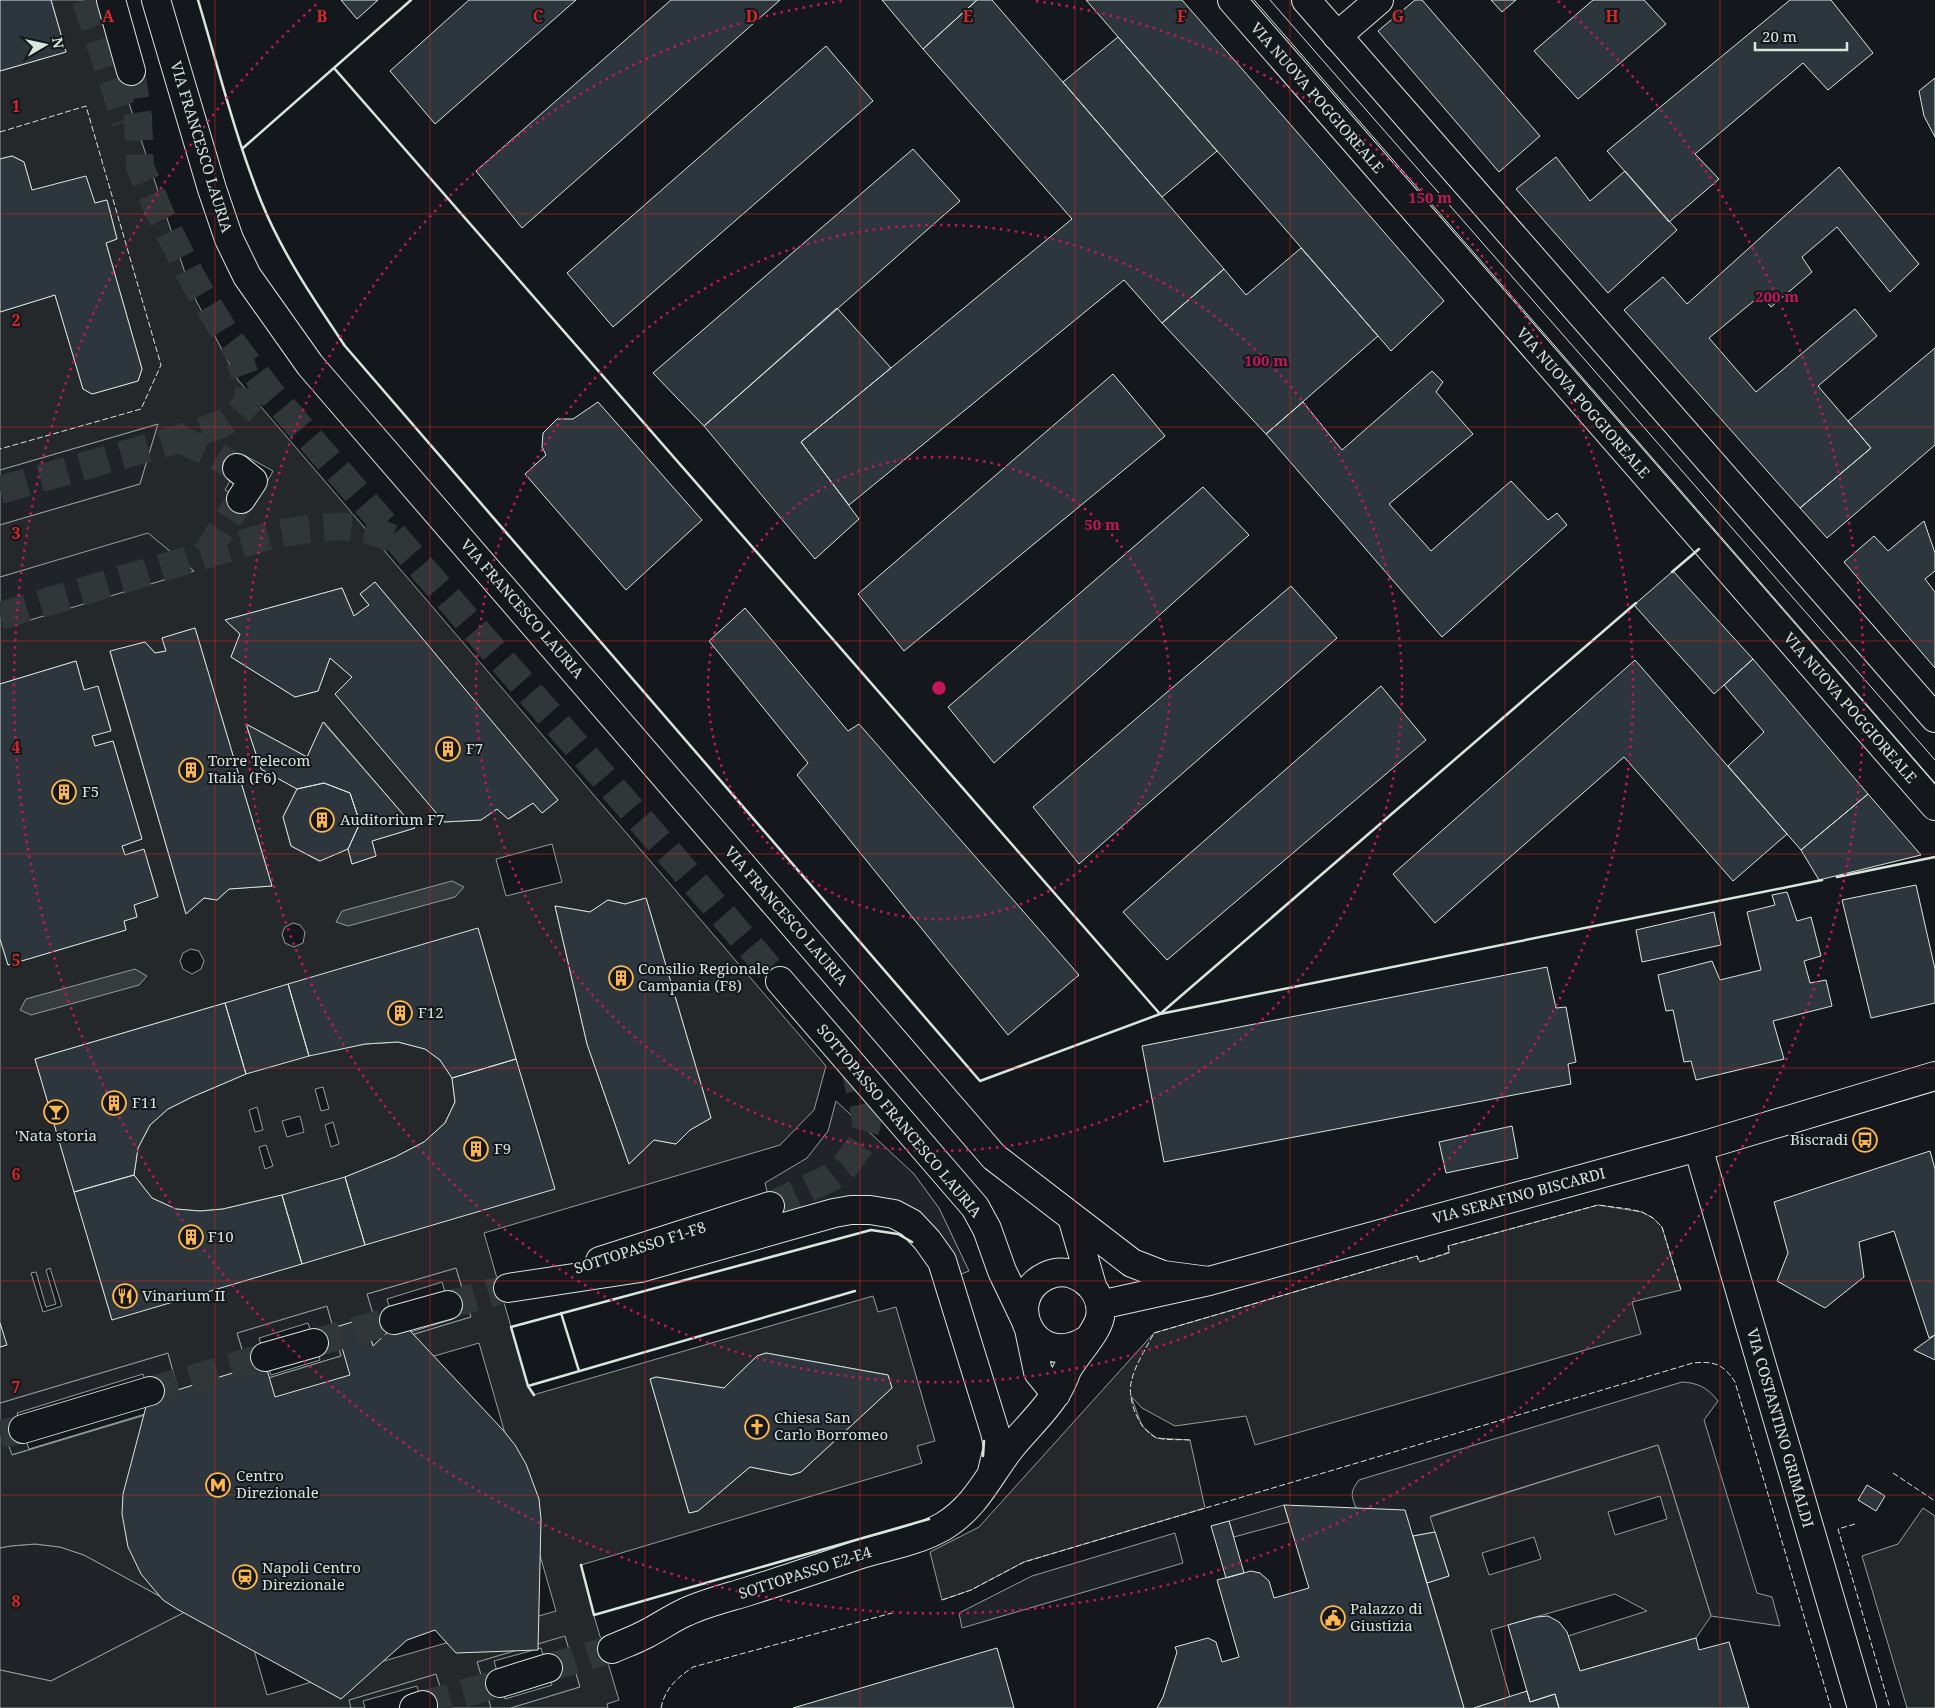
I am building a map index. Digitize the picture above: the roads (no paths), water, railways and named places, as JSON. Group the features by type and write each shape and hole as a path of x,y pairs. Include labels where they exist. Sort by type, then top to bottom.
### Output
{"street":[{"path":"111,0 132,71"},
{"name":"VIA FRANCESCO LAURIA","path":"156,0 212,189 229,239 247,276 296,348 994,1157 1132,1262 1163,1275 1210,1281"},
{"name":"VIA NUOVA POGGIOREALE","path":"1232,0 1935,806"},
{"path":"1306,0 1935,718"},
{"path":"1337,36 1379,0"},
{"path":"237,468 253,481 241,499"},
{"name":"SOTTOPASSO FRANCESCO LAURIA","path":"780,981 975,1207 988,1229 1002,1271 1027,1324"},
{"name":"VIA SERAFINO BISCARDI","path":"1096,1296 1210,1281 1698,1147 1935,1076"},
{"name":"VIA COSTANTINO GRIMALDI","path":"1698,1147 1862,1708"},
{"name":"SOTTOPASSO F1-F8","path":"770,1206 582,1267 508,1288 640,1268 834,1213 870,1210 894,1214 911,1223 927,1240 942,1262 952,1290 998,1447 996,1461 988,1483"},
{"path":"988,1483 1008,1452 1056,1394 1074,1358 1095,1330 1100,1318 1096,1296 1072,1217"},
{"path":"1056,1394 1038,1372 1024,1306 1027,1294 1035,1283 1045,1276 1057,1272 1070,1273 1082,1278 1096,1296"},
{"path":"394,1320 448,1305"},
{"path":"1027,1324 1036,1338 1045,1345 1055,1348 1066,1349 1077,1346 1087,1340"},
{"path":"265,1357 314,1343"},
{"path":"23,1429 150,1391"},
{"name":"SOTTOPASSO E2-E4","path":"612,1649 646,1635 686,1612 862,1554 922,1538 952,1520 971,1504 988,1483"},
{"path":"500,1682 548,1668"}],"tunnel":[{"path":"86,0 126,122"},
{"path":"131,71 138,117 140,167 161,216 193,280 228,338 273,396 780,981"},
{"path":"0,490 179,439 222,424 238,413 248,402 249,387 240,361"},
{"path":"179,439 215,455 237,468"},
{"path":"206,554 241,499"},
{"path":"0,616 272,535 320,528 345,527 369,530 398,541"},
{"path":"770,1206 830,1178 845,1166 861,1144 867,1123 855,1068"},
{"path":"448,1305 508,1288"},
{"path":"314,1343 394,1320"},
{"path":"150,1391 265,1357"},
{"path":"0,1434 23,1429"},
{"path":"548,1668 612,1649"},
{"path":"423,1705 500,1683"}],"tram line":[{"path":"1254,0 1935,783"},
{"path":"1270,0 1935,760"}],"place":[{"name":"F7","path":"448,749"},
{"name":"Torre Telecom Italia (F6)","path":"191,770"},
{"name":"F5","path":"64,792"},
{"name":"Auditorium F7","path":"322,820"},
{"name":"Consilio Regionale Campania (F8)","path":"621,978"},
{"name":"F12","path":"400,1013"},
{"name":"F11","path":"114,1103"},
{"name":"'Nata storia","path":"56,1112"},
{"name":"Biscradi","path":"1865,1140"},
{"name":"F9","path":"476,1149"},
{"name":"F10","path":"191,1237"},
{"name":"Vinarium II","path":"125,1296"},
{"name":"Chiesa San Carlo Borromeo","path":"757,1427"},
{"name":"Centro Direzionale","path":"218,1485"},
{"name":"Napoli Centro Direzionale","path":"245,1577"},
{"name":"Palazzo di Giustizia","path":"1333,1618"}]}
